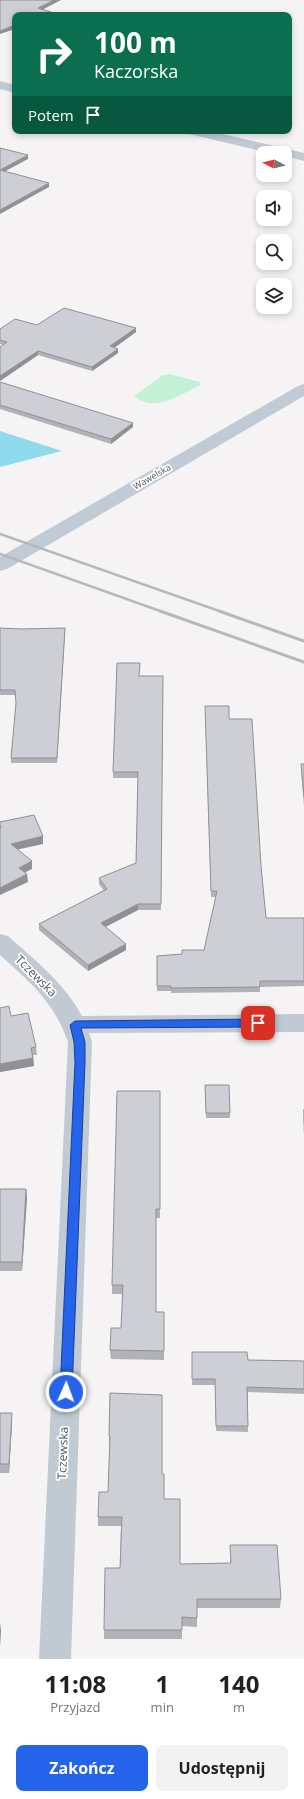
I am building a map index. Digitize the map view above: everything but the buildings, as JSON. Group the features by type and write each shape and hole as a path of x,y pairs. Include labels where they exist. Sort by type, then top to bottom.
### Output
{"street":[{"path":"0,84 12,88"},
{"path":"207,134 304,157"},
{"name":"Wawelska","path":"0,565 304,389"},
{"name":"Tczewska","path":"0,942 50,987 64,1006 75,1025 80,1042 55,1659"},
{"path":"75,1025 304,1023"}],"green space":[{"path":"169,374 200,382 201,385 168,401 159,403 142,401 134,396 163,375"}],"water":[{"path":"0,431 62,451 0,467"}],"railway":[{"path":"0,534 222,612"},
{"path":"0,554 163,612"},
{"path":"160,611 304,662"},
{"path":"219,611 304,641"}],"route":[{"path":"66,1392 80,1062 80,1042 75,1025 258,1023"}]}
